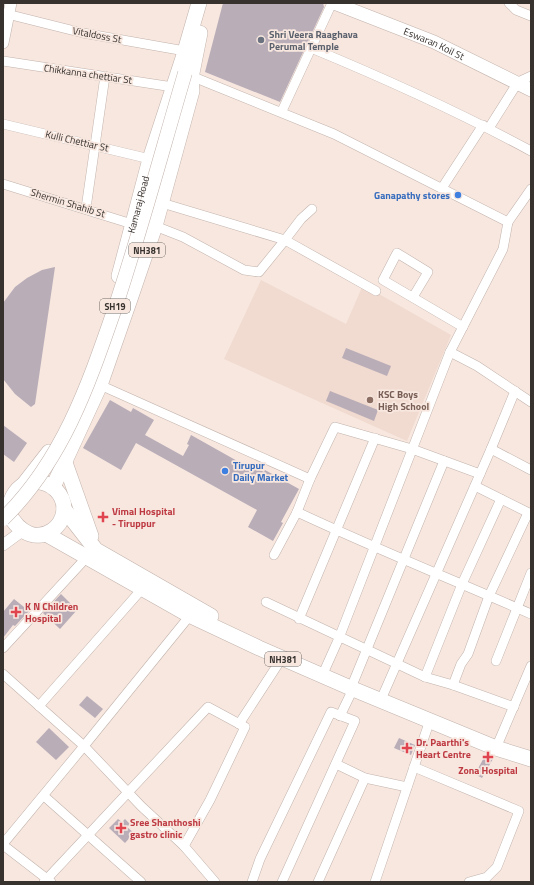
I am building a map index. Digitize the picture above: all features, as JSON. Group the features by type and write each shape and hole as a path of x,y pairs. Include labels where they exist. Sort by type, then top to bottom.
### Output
{"highway":[{"name":"NH381","path":"186,51 199,3"},
{"name":"NH381","path":"206,3 188,78 192,91 155,226 100,385 53,487 61,497 64,509 91,554 142,589 193,611 323,673 430,720 498,744 531,750"},
{"name":"Kamaraj Road","path":"24,484 52,448 80,388 100,338 115,291 150,159 186,51"},
{"path":"52,448 65,459 91,554"},
{"path":"24,484 39,481 53,487"},
{"name":"NH381","path":"24,484 18,488 6,505 8,512 16,526 22,531 38,535 46,534 91,554 193,611 282,658 323,673"},
{"path":"46,534 59,524 64,509"},
{"name":"NH381","path":"353,686 383,695 531,759"}],"main road":[{"name":"Eswaran Koil St","path":"333,3 434,42 518,82 531,90"},
{"name":"SH19","path":"3,519 33,486 54,455 65,435 94,368 140,233 188,78"},
{"name":"SH19","path":"3,528 40,488 57,464 70,438 100,367 149,228 188,78"}],"street":[{"path":"282,111 333,3"},
{"path":"509,3 516,10 531,16"},
{"name":"Vitaldoss St","path":"8,10 83,32 186,51"},
{"path":"3,43 8,10"},
{"path":"311,48 381,77 486,127 531,151"},
{"name":"Chikkanna chettiar St","path":"3,62 173,87"},
{"path":"86,208 105,76"},
{"path":"442,188 518,82 531,76"},
{"path":"188,78 282,111 334,134 508,222"},
{"name":"Kulli Chettiar St","path":"3,124 150,159"},
{"name":"Shermin Shahib St","path":"3,184 86,208 132,224"},
{"path":"323,673 339,638 373,547 450,352 503,249 508,222 531,189"},
{"path":"162,203 285,240 376,291"},
{"path":"155,226 183,237 244,270 259,272 301,219 312,209"},
{"path":"413,297 428,272 397,253 383,280 463,327"},
{"path":"450,352 477,366 531,402"},
{"path":"100,385 310,479"},
{"path":"383,695 515,391"},
{"path":"274,555 297,512 310,479 335,427 412,449 480,474"},
{"path":"299,618 338,531 375,438"},
{"path":"491,449 531,470"},
{"path":"340,716 444,461"},
{"path":"453,685 461,664 468,654 489,596 530,513 475,486"},
{"path":"425,677 462,584 501,499"},
{"path":"297,512 373,547 436,572 531,614"},
{"path":"3,545 22,531"},
{"path":"3,648 91,554"},
{"path":"496,661 531,573"},
{"path":"39,706 142,589"},
{"path":"266,602 339,638 425,677 453,685 514,707"},
{"path":"184,846 210,800 245,728 208,707 47,881 3,845 193,611"},
{"path":"238,724 282,658"},
{"path":"498,744 531,666"},
{"path":"3,674 84,746 128,792 184,846 215,882"},
{"path":"252,882 260,859 331,712 355,721 282,882"},
{"path":"375,882 430,720"},
{"path":"336,764 366,778 407,788"},
{"path":"414,767 519,811 497,867 487,877 470,882"},
{"path":"318,882 366,778"},
{"path":"44,796 141,882"}],"shaded area":[{"name":"KSC Boys High School","path":"261,280 346,324 363,285 451,335 407,441 224,359"}],"building":[{"name":"Shri Veera Raaghava Perumal Temple","path":"223,3 323,3 324,7 280,102 205,72"},
{"path":"55,267 35,404 31,407 15,394 3,379 3,303 15,287 27,278 42,270"},
{"path":"346,348 391,366 387,376 342,358"},
{"path":"330,391 378,410 374,421 326,401"},
{"name":"Tirupur Daily Market","path":"110,400 131,412 133,408 154,420 145,435 183,456 189,445 187,444 191,435 248,467 250,465 264,472 265,470 299,489 281,522 283,523 273,541 248,527 257,510 136,443 121,470 83,448"},
{"path":"3,425 27,443 14,462 3,454"},
{"path":"61,594 77,610 60,629 43,613"},
{"path":"14,599 29,611 15,626 13,625 3,638 3,612"},
{"path":"87,696 103,709 95,718 79,705"},
{"path":"49,728 69,747 56,760 36,742"},
{"path":"399,738 415,745 411,755 394,748"},
{"path":"486,754 494,757 482,778 475,774"},
{"path":"118,819 122,822 125,819 130,824 127,827 134,833 125,843 109,828"}],"place":[{"name":"Shri Veera Raaghava Perumal Temple","path":"261,40"},
{"name":"Ganapathy stores","path":"458,195"},
{"name":"KSC Boys High School","path":"370,400"},
{"name":"Tirupur Daily Market","path":"225,471"},
{"name":"Vimal Hospital - Tiruppur","path":"103,517"},
{"name":"K N Children Hospital","path":"16,612"},
{"name":"Dr. Paarthi's Heart Centre","path":"407,748"},
{"name":"Zona Hospital","path":"488,757"},
{"name":"Sree Shanthoshi gastro clinic","path":"121,828"}]}
